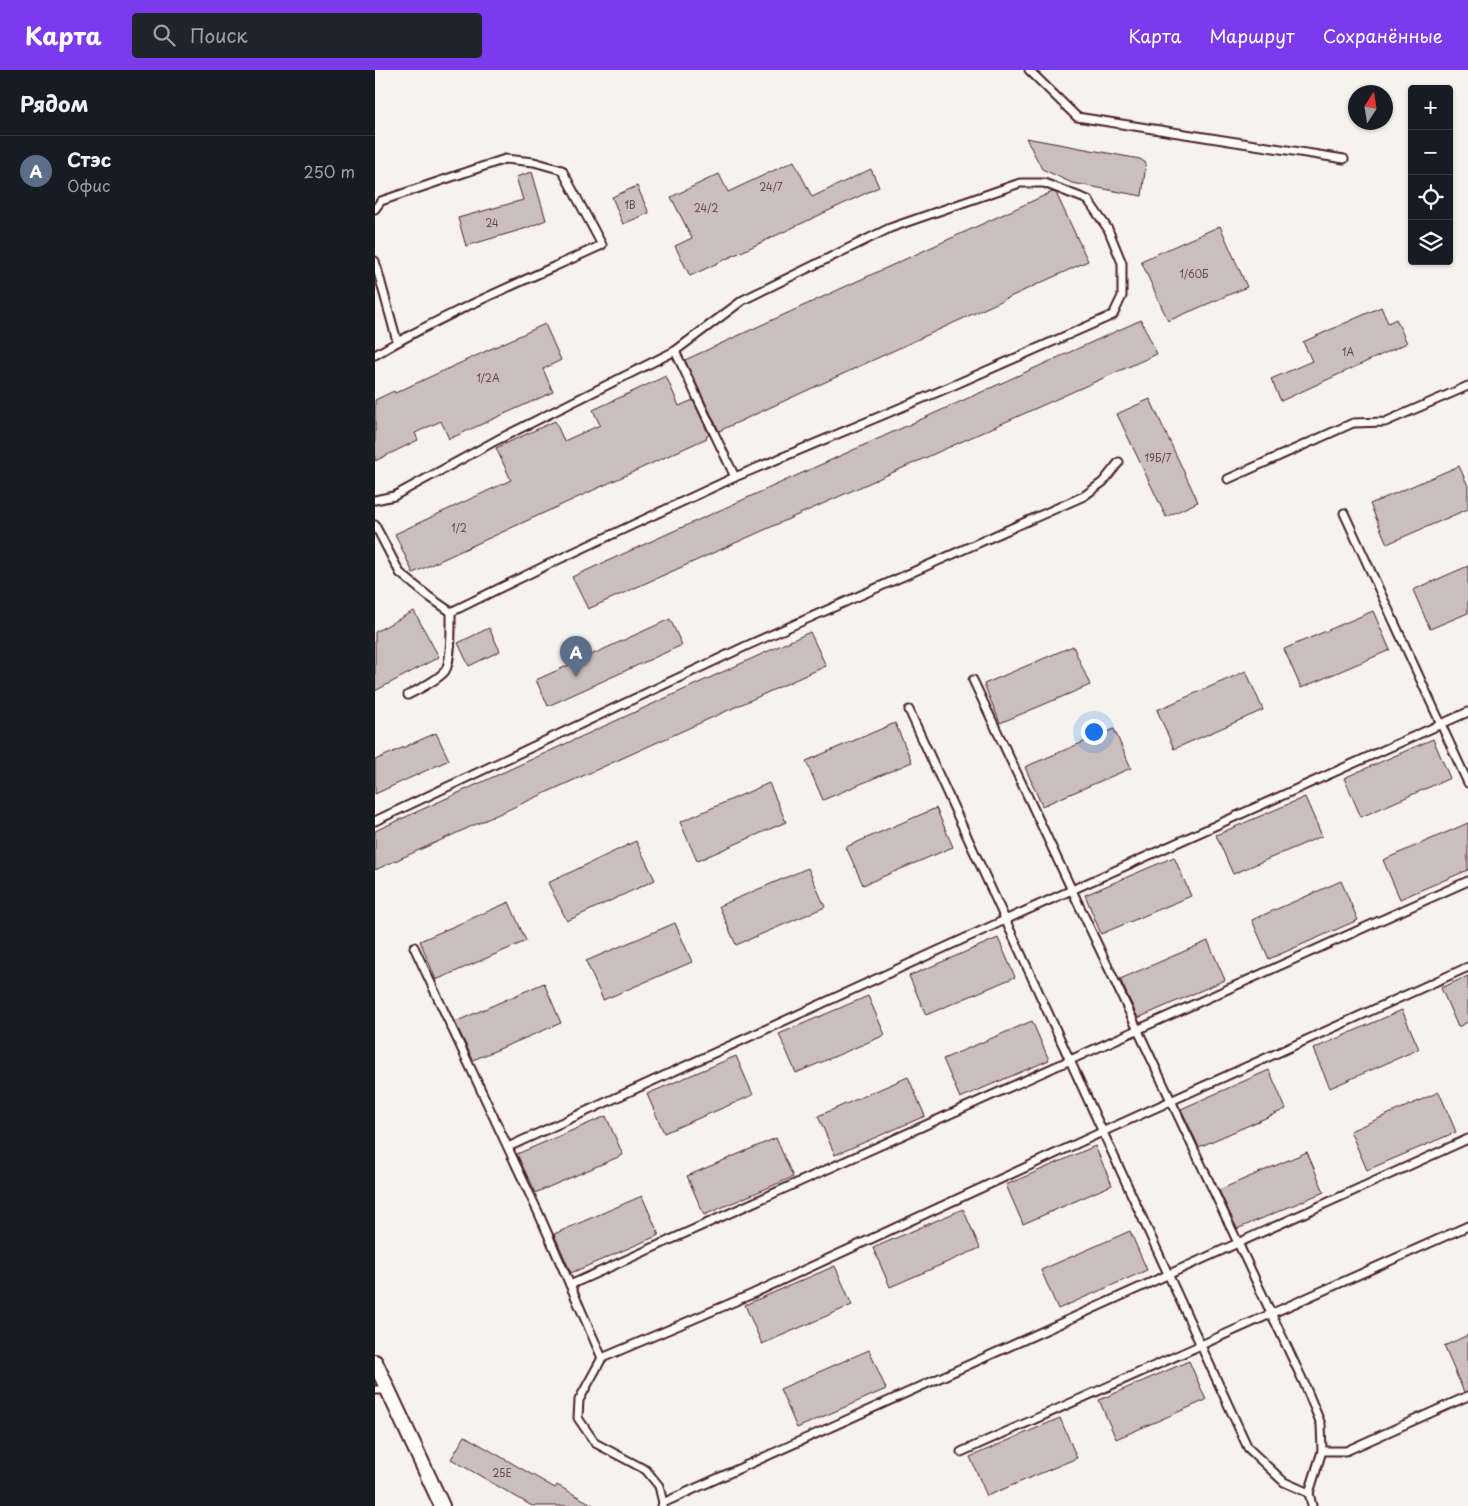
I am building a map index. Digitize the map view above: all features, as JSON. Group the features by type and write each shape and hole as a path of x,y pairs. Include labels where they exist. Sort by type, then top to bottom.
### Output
{"street":[{"path":"375,1362 381,1390 406,1426 442,1506"}],"lane":[{"path":"1029,70 1077,117 1344,159"},
{"path":"375,209 381,201 505,159 535,162 562,170 603,245 397,341 375,354"},
{"path":"375,500 393,496 497,440 675,351 743,300 881,232 1020,182 1044,183 1088,200 1108,229 1122,263 1122,296 1113,315 945,389 735,477 551,562 451,612"},
{"path":"375,261 397,341"},
{"path":"675,351 735,477"},
{"path":"1228,480 1353,423 1385,422 1468,386"},
{"path":"375,821 764,638 1085,496 1103,482 1119,462"},
{"path":"1344,514 1468,782"},
{"path":"375,525 400,572 428,596 451,612"},
{"path":"408,695 427,685 445,670 451,645 451,612"},
{"path":"973,680 1304,1383 1321,1424 1322,1451 1309,1493 1312,1506"},
{"path":"909,710 1248,1448 1284,1482 1309,1493"},
{"path":"508,1148 1005,920 1468,712"},
{"path":"570,1286 1468,881"},
{"path":"414,947 508,1148 602,1358"},
{"path":"1468,968 1102,1132 750,1295 602,1358 579,1400 577,1418 595,1443 646,1470 659,1486 663,1504 1468,1139"},
{"path":"961,1452 1468,1226"},
{"path":"1322,1451 1346,1451 1468,1396"}],"building":[{"path":"1026,138 1140,159 1146,163 1142,196 1072,183 1042,169"},
{"path":"794,161 812,197 871,169 879,187 690,276 675,246 692,238 671,197 719,174 728,192"},
{"path":"532,172 546,220 527,228 466,246 458,218 523,200 516,177"},
{"path":"637,186 649,213 623,224 612,197"},
{"path":"1052,192 1056,193 1088,261 719,431 685,360"},
{"path":"1220,226 1247,287 1168,321 1141,261"},
{"path":"1381,307 1388,323 1396,319 1407,343 1281,401 1271,379 1312,361 1303,342"},
{"path":"1141,320 1157,354 588,609 572,577"},
{"path":"545,324 561,360 543,369 553,392 449,439 441,421 415,433 418,440 375,461 375,400 394,391 395,393"},
{"path":"666,376 679,406 693,400 709,435 707,438 413,573 395,534 511,480 496,448 555,421 564,441 600,425 593,410"},
{"path":"1150,399 1198,502 1166,517 1117,414"},
{"path":"1459,466 1468,486 1468,509 1387,544 1370,504"},
{"path":"1468,566 1468,613 1430,629 1413,590"},
{"path":"414,611 439,657 375,691 375,632"},
{"path":"1373,611 1390,650 1301,688 1284,649"},
{"path":"670,619 682,645 548,706 536,680"},
{"path":"489,628 500,651 469,666 458,643"},
{"path":"810,632 826,666 375,870 375,831"},
{"path":"1073,646 1090,685 1000,723 984,684"},
{"path":"1246,671 1263,710 1174,749 1157,710"},
{"path":"895,723 912,762 823,800 806,761"},
{"path":"1114,729 1131,768 1042,806 1025,767"},
{"path":"436,733 449,760 375,794 375,760"},
{"path":"1433,739 1450,778 1361,817 1344,778"},
{"path":"769,783 786,822 697,861 680,822"},
{"path":"1305,797 1322,836 1233,874 1216,835"},
{"path":"936,808 953,847 863,885 846,847"},
{"path":"1468,823 1468,870 1400,899 1383,860"},
{"path":"636,841 655,880 567,921 548,883"},
{"path":"1174,857 1191,896 1101,934 1085,895"},
{"path":"808,868 825,907 736,945 719,906"},
{"path":"1341,881 1358,920 1269,959 1252,920"},
{"path":"509,902 526,941 436,980 420,941"},
{"path":"675,923 692,962 603,1000 586,961"},
{"path":"998,938 1015,977 926,1015 909,976"},
{"path":"1208,941 1225,980 1138,1018 1120,979"},
{"path":"1468,976 1468,1022 1458,1027 1441,988"},
{"path":"544,983 561,1023 473,1060 455,1022"},
{"path":"868,996 885,1035 796,1073 779,1034"},
{"path":"1402,1010 1419,1049 1330,1088 1313,1049"},
{"path":"1032,1021 1049,1060 960,1098 943,1059"},
{"path":"736,1056 753,1095 664,1133 647,1094"},
{"path":"1269,1070 1286,1109 1199,1147 1181,1109"},
{"path":"908,1077 925,1116 835,1155 818,1116"},
{"path":"1439,1092 1456,1132 1367,1170 1350,1131"},
{"path":"606,1116 623,1155 535,1193 517,1154"},
{"path":"776,1138 793,1177 704,1215 687,1176"},
{"path":"1095,1146 1112,1185 1023,1224 1006,1185"},
{"path":"1307,1152 1324,1192 1237,1229 1219,1190"},
{"path":"642,1196 659,1235 571,1273 554,1234"},
{"path":"963,1209 980,1248 890,1287 873,1248"},
{"path":"1130,1231 1147,1270 1058,1309 1041,1270"},
{"path":"835,1266 852,1305 762,1344 745,1305"},
{"path":"1468,1335 1468,1391 1464,1392 1444,1346"},
{"path":"869,1350 886,1389 797,1428 780,1389"},
{"path":"1189,1361 1206,1400 1116,1439 1099,1400"},
{"path":"1060,1418 1077,1458 987,1496 970,1457"},
{"path":"465,1436 555,1488 557,1485 595,1506 532,1506 451,1459"}],"place":[{"name":"Стэс","path":"576,677"}]}
